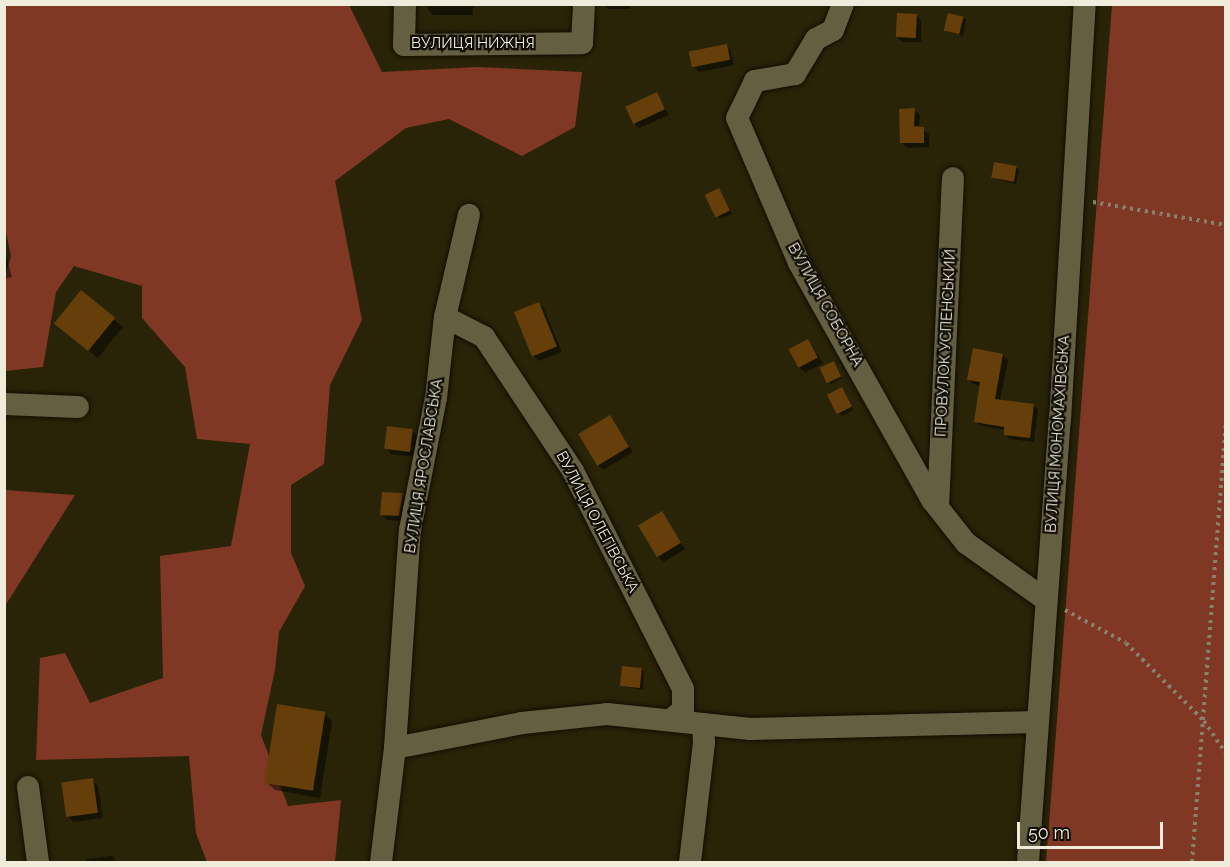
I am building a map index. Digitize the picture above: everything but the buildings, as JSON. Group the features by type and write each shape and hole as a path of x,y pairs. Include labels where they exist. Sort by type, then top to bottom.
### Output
{"street":[{"name":"ВУЛИЦЯ НИЖНЯ","path":"405,4 404,45 582,43 584,4"},
{"name":"ВУЛИЦЯ СОБОРНА","path":"843,4 833,30 816,39 795,74 755,81 737,118 799,263 938,507 966,543 1046,600"},
{"name":"ВУЛИЦЯ МОНОМАХІВСЬКА","path":"1028,862 1060,420 1085,4"},
{"name":"ПРОВУЛОК УСПЕНСЬКИЙ","path":"938,507 953,178"},
{"name":"ВУЛИЦЯ ЯРОСЛАВСЬКА","path":"381,862 395,748 410,530 436,398 445,317 469,215"},
{"name":"ВУЛИЦЯ ОЛЕГІВСЬКА","path":"445,317 484,337 573,471 683,689 683,710 670,720"},
{"path":"4,404 78,407"},
{"path":"395,748 522,723 608,714 698,721 703,724 750,729 1037,722"},
{"path":"690,862 704,743 703,724"},
{"path":"28,788 38,862"}],"path":[{"path":"1072,199 1226,225"},
{"path":"1192,862 1226,419"},
{"path":"1046,600 1126,644 1204,721 1226,754"}],"shaded area":[{"path":"4,5 349,5 382,72 477,67 582,72 575,127 522,156 449,119 406,128 335,181 362,320 330,385 324,464 291,485 291,553 305,586 279,632 275,670 261,735 288,806 341,800 335,862 207,862 196,833 189,756 36,760 40,658 65,653 90,703 163,678 160,556 231,546 250,444 197,439 185,367 142,318 142,286 74,266 56,292 43,367 5,371 5,276 11,256 4,223"},
{"path":"1112,5 1225,5 1225,862 1046,862"},
{"path":"4,490 75,495 5,606"}]}
